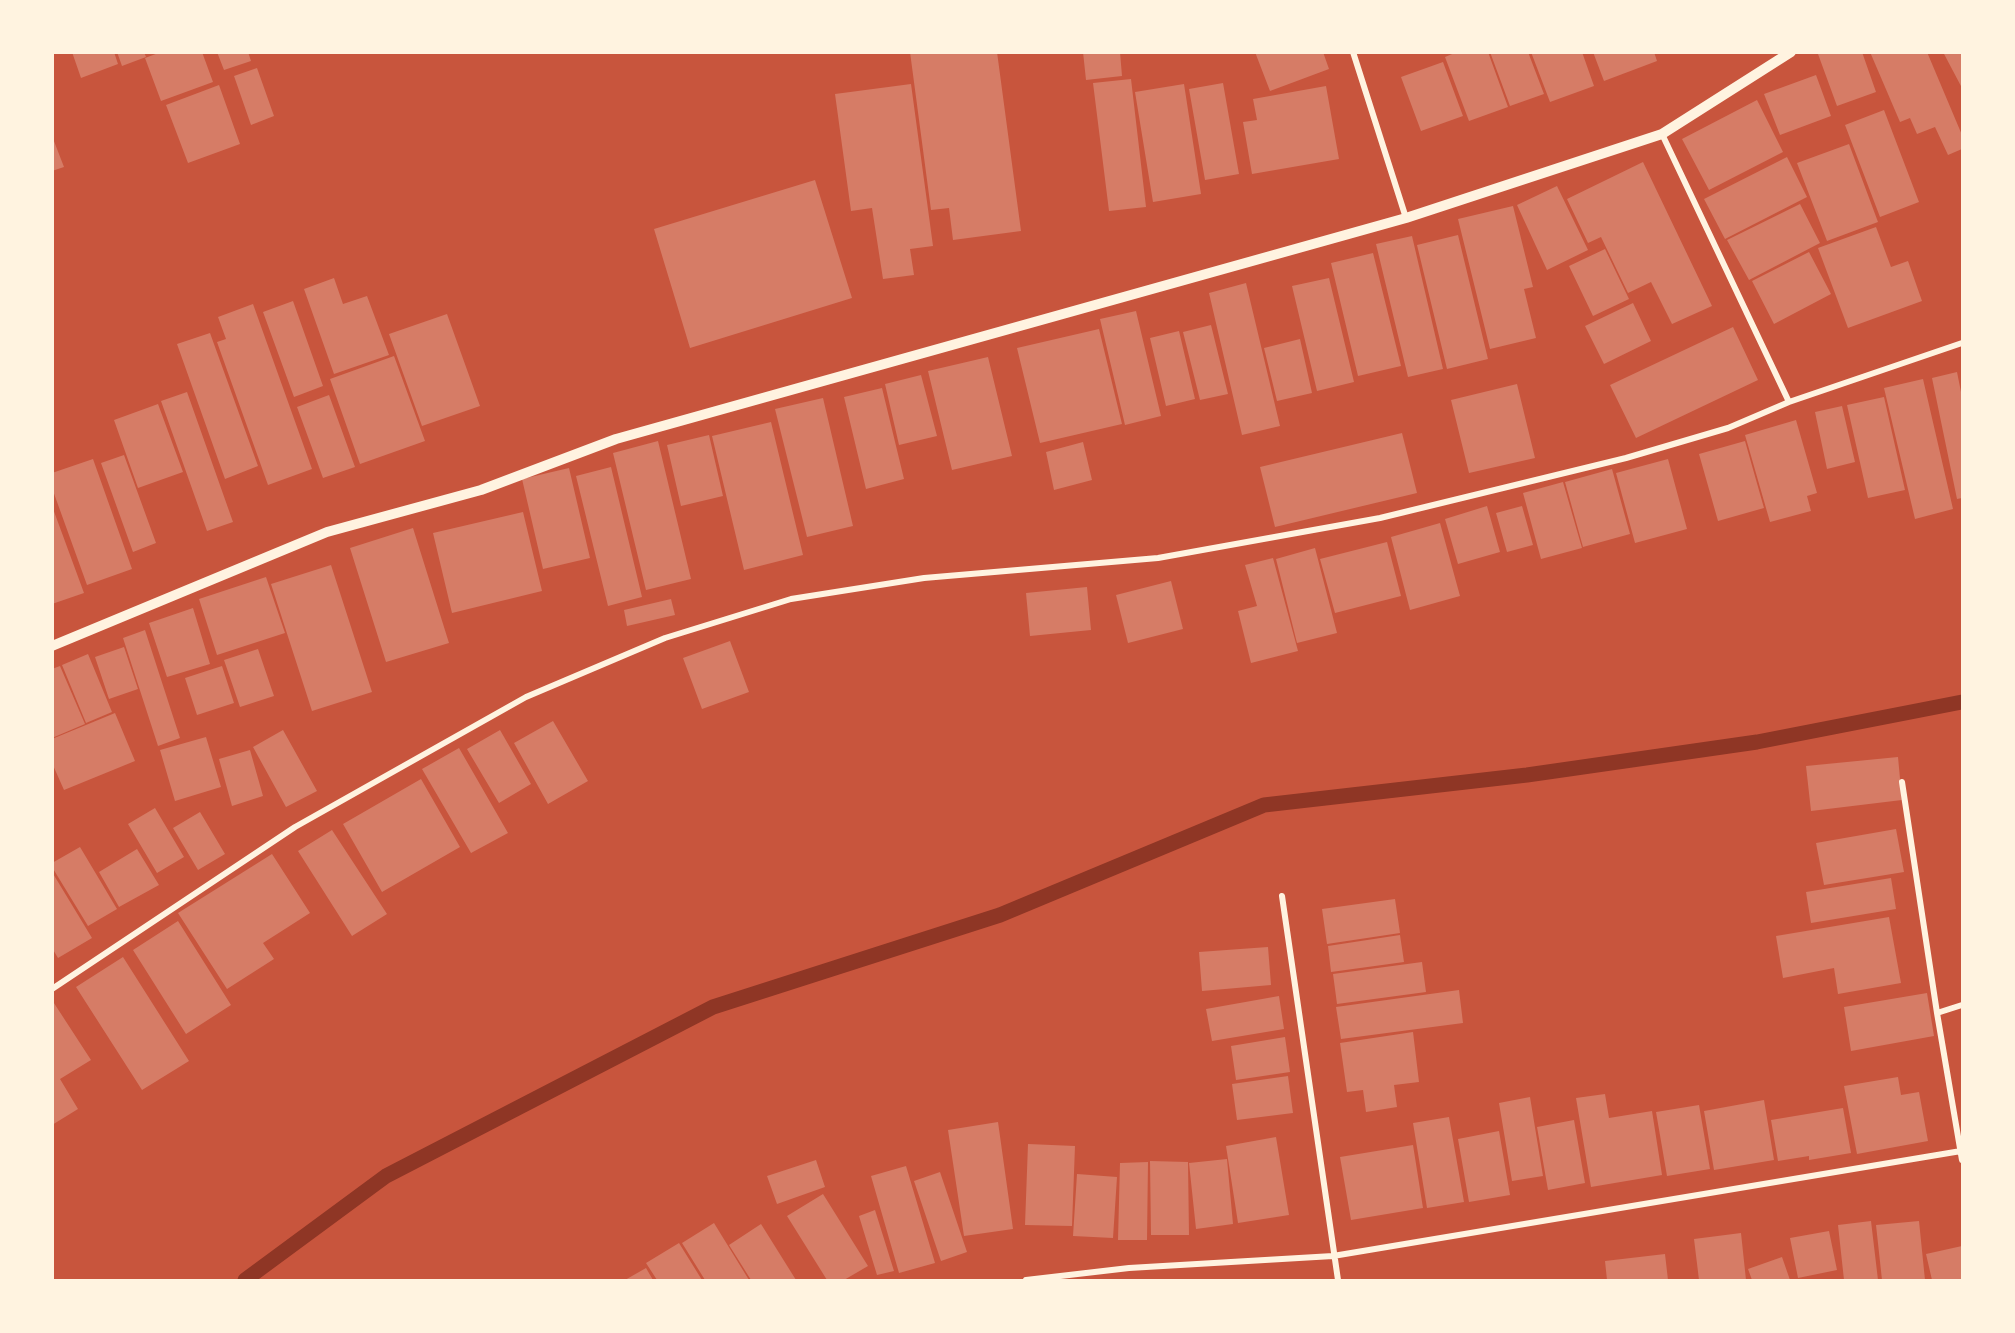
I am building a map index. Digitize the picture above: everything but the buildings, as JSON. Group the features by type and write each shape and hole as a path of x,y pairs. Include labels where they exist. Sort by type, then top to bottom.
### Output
{"street":[{"path":"1353,52 1406,218"},
{"path":"52,646 327,532 481,490 616,439 1406,218 1662,134 1791,52"},
{"path":"1662,134 1789,402"},
{"path":"52,989 295,827 526,698 665,638 791,599 924,578 1158,558 1380,518 1626,458 1728,428 1789,402 1962,343"},
{"path":"1902,782 1937,1014 1962,1160"},
{"path":"1282,896 1338,1281"},
{"path":"1937,1014 1962,1005"},
{"path":"1026,1281 1129,1268 1333,1256 1961,1151"}],"waterway":[{"path":"245,1280 386,1176 713,1007 1000,915 1264,805 1527,775 1757,742 1962,702"}]}
